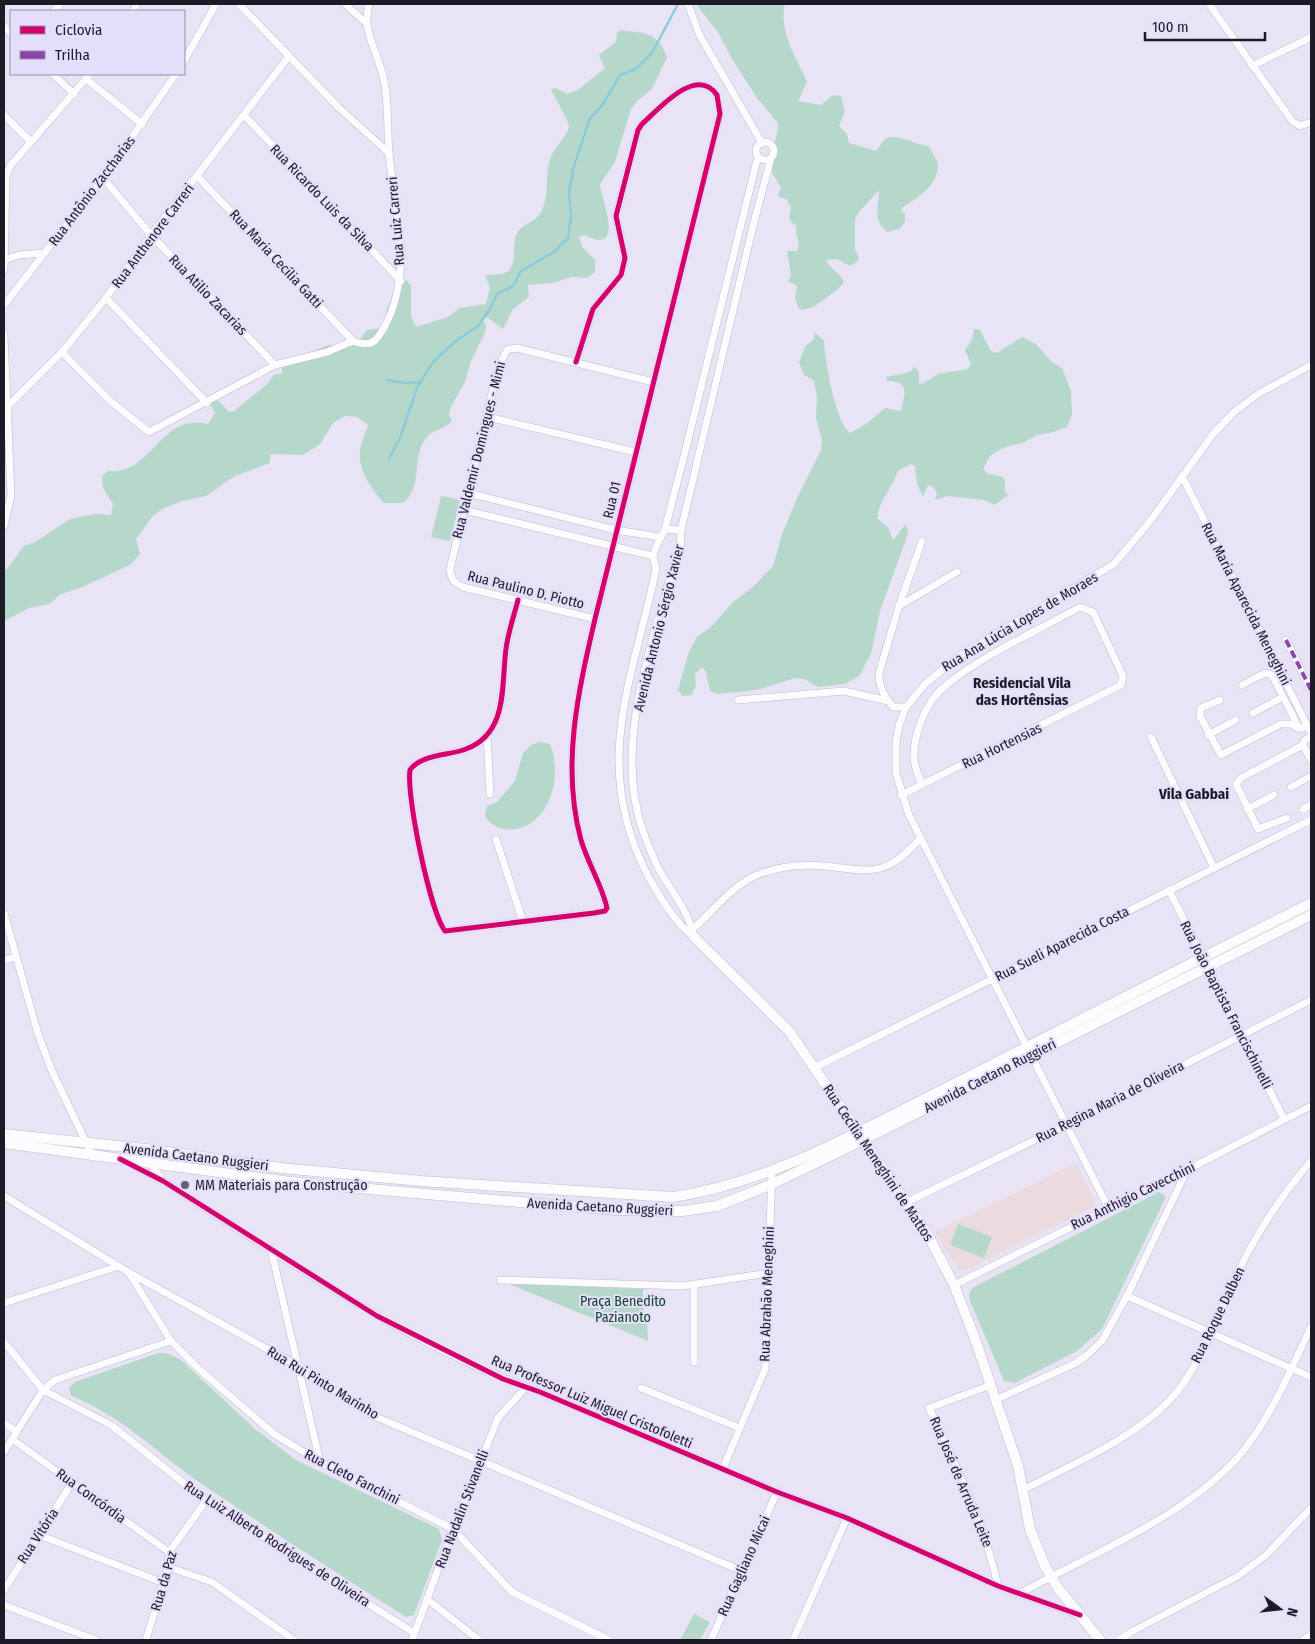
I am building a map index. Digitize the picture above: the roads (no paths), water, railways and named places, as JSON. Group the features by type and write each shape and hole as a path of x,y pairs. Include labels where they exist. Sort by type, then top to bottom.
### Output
{"main road":[{"name":"Avenida Caetano Ruggieri","path":"1205,963 1311,903"},
{"name":"Avenida Caetano Ruggieri","path":"4,1143 93,1157 120,1158 291,1182 616,1210 682,1211 717,1206 770,1185 860,1136 1205,963 1311,915"},
{"name":"Rua Cecília Meneghini de Mattos","path":"691,933 784,1026 928,1235 954,1285 992,1385 1018,1466 1030,1529 1050,1577 1100,1640"},
{"name":"Avenida Caetano Ruggieri","path":"4,1134 146,1149 281,1168 421,1181 673,1197 706,1192 772,1171 860,1136"}],"street":[{"path":"185,59 216,4"},
{"path":"239,4 338,107 389,153"},
{"path":"345,4 367,24"},
{"name":"Rua Luiz Carreri","path":"62,352 109,400 145,430 154,432 275,365 327,352 353,341 364,345 370,344 379,338 392,313 401,281 399,219 389,153 386,92 382,67 367,24 369,4"},
{"path":"688,4 699,34 762,143"},
{"path":"1208,4 1297,125 1311,122"},
{"path":"1252,66 1311,37"},
{"name":"Rua Anthenore Carreri","path":"5,407 62,352 106,298 151,235 198,177 289,56"},
{"path":"54,75 74,94"},
{"name":"Rua Antônio Zaccharias","path":"4,305 103,178 175,75"},
{"path":"4,270 6,176 10,166 88,76 142,124"},
{"name":"Rua 01","path":"523,922 600,912 605,911 607,906 581,840 573,794 572,738 579,688 616,530 720,114 719,101 713,89 700,84 692,84 685,87 646,120 638,130 616,216 626,258 621,274 594,309 576,362"},
{"path":"4,115 30,141"},
{"name":"Rua Ricardo Luis da Silva","path":"244,115 401,281"},
{"path":"762,143 768,143 773,147 774,153 771,158 763,160 758,156 758,147 762,143"},
{"name":"Avenida Antonio Sérgio Xavier","path":"691,933 660,898 642,864 625,816 618,766 622,708 656,568 653,556 659,537 664,529 758,156"},
{"name":"Avenida Antonio Sérgio Xavier","path":"691,933 680,903 660,871 644,832 634,788 632,747 638,703 671,574 680,555 681,530 752,226 771,158"},
{"name":"Rua Maria Cecília Gatti","path":"198,177 353,341"},
{"name":"Rua Atilio Zacarias","path":"103,178 151,235 275,365"},
{"path":"4,260 19,255 44,252"},
{"path":"106,298 207,403"},
{"path":"4,335 6,464 11,494 4,526"},
{"name":"Rua Valdemir Domingues - Mimi","path":"453,580 450,569 500,361 507,350 517,348 653,382"},
{"name":"Rua Ana Lúcia Lopes de Moraes","path":"1108,1207 901,795 895,759 899,726 906,707 926,683 961,655 1114,564 1151,520 1182,476 1234,412 1258,394 1311,364"},
{"path":"488,417 635,452"},
{"name":"Rua Maria Aparecida Meneghini","path":"1182,476 1311,735"},
{"path":"4,488 11,494"},
{"path":"468,493 616,530 659,537"},
{"path":"464,510 653,556"},
{"path":"664,529 681,530"},
{"path":"906,707 894,707 889,701 879,685 878,673 922,541"},
{"path":"656,568 661,572 671,574"},
{"path":"899,606 957,572"},
{"name":"Rua Paulino D. Piotto","path":"453,580 463,587 595,619"},
{"path":"496,840 523,922 444,930 426,879 417,834 409,776 414,764 424,759 468,748 487,735 499,714 505,686 503,668 506,646 518,600"},
{"name":"Rua Hortensias","path":"901,795 922,785 1117,688 1123,682 1123,676 1093,612 1080,607 979,663 943,688 930,705 919,727 914,762 922,785"},
{"path":"1286,640 1311,690"},
{"path":"1242,685 1265,673 1272,675 1299,729"},
{"path":"738,700 844,691 889,701"},
{"path":"1253,713 1283,697"},
{"path":"1220,700 1201,708 1200,716 1208,735 1221,755 1281,724 1290,724 1299,729 1308,726"},
{"path":"1208,735 1236,720"},
{"path":"487,735 490,794"},
{"path":"1287,818 1258,829 1236,784 1237,781 1303,745 1304,741 1311,735"},
{"path":"1151,738 1214,868"},
{"path":"1303,745 1311,760"},
{"path":"1291,787 1311,776"},
{"path":"1247,809 1274,795"},
{"path":"1303,809 1311,805"},
{"name":"Rua Sueli Aparecida Costa","path":"814,1068 1311,820"},
{"path":"691,933 728,894 755,876 782,867 822,865 862,870 881,868 900,858 921,838"},
{"name":"Rua João Baptista Francischinelli","path":"1169,890 1284,1119"},
{"path":"4,913 38,1034 52,1071 89,1144 93,1157"},
{"path":"4,960 16,957"},
{"name":"Rua Regina Maria de Oliveira","path":"907,1202 1066,1125 1311,1000"},
{"name":"Rua Anthigio Cavecchini","path":"954,1285 1311,1106"},
{"name":"Rua Professor Luiz Miguel Cristofoletti","path":"146,1149 150,1163 163,1181"},
{"name":"Rua Professor Luiz Miguel Cristofoletti","path":"120,1158 163,1181 377,1316 503,1379 723,1468 777,1492 847,1518 998,1586 1080,1615"},
{"name":"Rua Roque Dalben","path":"1023,1490 1138,1428 1169,1400 1198,1359 1230,1287 1254,1244 1311,1161"},
{"path":"996,1398 1086,1356 1102,1341 1127,1296 1186,1170"},
{"name":"Rua Abrahão Meneghini","path":"723,1468 765,1369 770,1185 772,1171"},
{"name":"Rua Rui Pinto Marinho","path":"4,1196 128,1272 298,1366 370,1414 742,1571"},
{"path":"271,1249 320,1462"},
{"path":"4,1303 119,1266"},
{"name":"Rua Cleto Fanchini","path":"128,1272 171,1341 200,1370 274,1434 320,1462 453,1528 512,1592 609,1640"},
{"path":"500,1280 637,1285 694,1284 769,1273"},
{"path":"694,1284 694,1362"},
{"path":"1127,1296 1311,1377"},
{"path":"1019,1594 1180,1508 1205,1488 1229,1466 1253,1437 1273,1406 1311,1327"},
{"path":"4,1452 43,1390 55,1380 171,1341"},
{"name":"Rua Luiz Alberto Rodrigues de Oliveira","path":"4,1342 43,1390 111,1425 206,1500 413,1637"},
{"name":"Rua José de Arruda Leite","path":"992,1385 929,1408 961,1474 990,1550 998,1586"},
{"name":"Rua Nadalin Stivanelli","path":"413,1637 453,1528 501,1412 526,1387"},
{"path":"641,1388 740,1428"},
{"path":"4,1423 17,1432"},
{"name":"Rua Concórdia","path":"12,1439 169,1552"},
{"name":"Rua Vitória","path":"4,1590 72,1483"},
{"name":"Rua Gagliano Micai","path":"710,1640 777,1492"},
{"name":"Rua da Paz","path":"146,1640 168,1567 169,1552 206,1500"},
{"path":"1119,1640 1238,1576 1266,1555 1311,1508"},
{"path":"793,1640 847,1518"},
{"path":"39,1536 164,1582"},
{"path":"168,1567 212,1582 294,1640"},
{"path":"427,1599 479,1640"},
{"path":"4,1605 96,1640"},
{"path":"1303,1640 1311,1635"}],"waterway":[{"path":"389,459 400,438 417,388 433,362 457,340 477,327 490,309 497,294 513,286 521,271 554,252 568,238 571,216 569,192 574,166 590,118 602,106 620,75 636,69 652,53 678,4"},
{"path":"387,380 404,383 421,382"}],"place":[{"name":"MM Materiais para Construção","path":"185,1185"}],"district":[{"name":"Residencial Vila das Hortênsias","path":"1022,692"},
{"name":"Vila Gabbai","path":"1194,794"}],"park label":[{"name":"Praça Benedito Pazianoto","path":"623,1309"}]}
